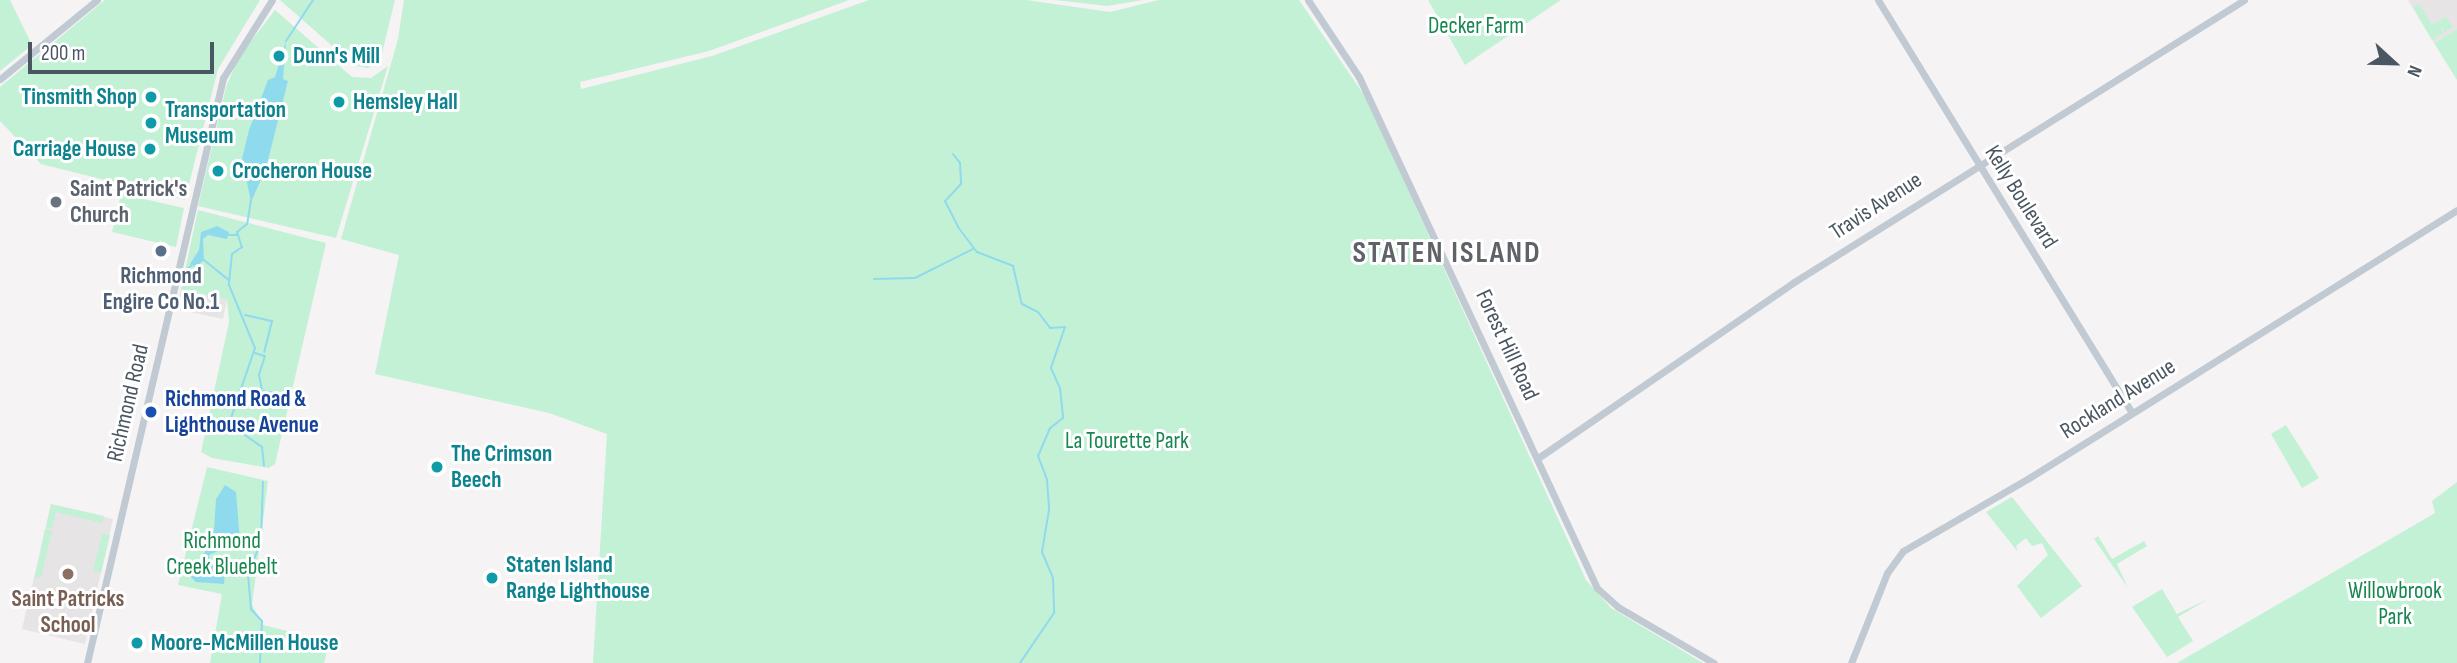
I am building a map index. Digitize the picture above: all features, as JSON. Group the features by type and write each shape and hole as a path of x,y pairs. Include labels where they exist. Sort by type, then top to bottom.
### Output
{"street":[{"path":"0,79 97,0"},
{"name":"Richmond Road","path":"87,663 223,78 272,0"},
{"name":"Forest Hill Road","path":"1308,0 1359,77 1600,592 1714,663"},
{"name":"Kelly Boulevard","path":"1878,0 2132,413"},
{"name":"Travis Avenue","path":"1538,458 1794,282 1978,163 2244,0"},
{"name":"Rockland Avenue","path":"1851,663 1898,555 2457,211"}],"shaded area":[{"path":"2408,0 2457,0 2457,29 2434,43"},
{"path":"181,289 227,300 223,319 176,309"},
{"name":"Saint Patricks School","path":"51,504 113,519 85,644 22,629"}],"green space":[{"path":"0,0 10,0 32,45 0,71"},
{"path":"105,0 260,0 218,69 185,200 41,164 0,121 0,87"},
{"path":"280,0 395,0 381,57 368,68 355,66"},
{"name":"La Tourette Park","path":"404,0 849,0 709,51 580,82 581,89 712,56 869,0 1026,0 1110,12 1159,0 1299,0 1366,98 1586,580 1611,608 1703,663 593,663 607,434 549,413 375,374 399,255 341,239 398,39"},
{"path":"1055,0 1143,0 1107,6"},
{"name":"Decker Farm","path":"1428,0 1561,0 1465,65"},
{"path":"2419,4 2432,25 2446,17 2453,27 2445,32 2440,25 2443,33 2432,40 2413,7"},
{"path":"275,10 352,77 371,78 388,66 336,238 198,206 226,87 239,57"},
{"path":"2457,29 2457,80 2434,43"},
{"path":"121,194 184,208 176,247 112,232"},
{"name":"Richmond Creek Bluebelt","path":"198,210 326,243 275,464 269,468 212,458 201,452 229,322 227,300 181,289"},
{"path":"2286,425 2319,478 2302,488 2271,434"},
{"name":"Richmond Creek Bluebelt","path":"207,467 268,481 252,605 263,625 323,640 328,648 324,663 210,663 222,594 178,585"},
{"name":"Willowbrook Park","path":"2457,482 2457,663 2177,663 2435,513 2432,501"},
{"path":"2012,497 2082,586 2041,618 2017,586 2048,555 2042,543 2032,546 2026,538 2016,546 2018,552 1986,512"},
{"path":"51,504 104,516 102,523 56,512 52,529 46,527"},
{"path":"45,529 52,531 41,578 36,577 33,588"},
{"path":"102,534 110,535 101,573 93,570"},
{"path":"2098,536 2112,559 2144,541 2147,546 2117,564 2128,588 2094,539"},
{"path":"2162,589 2177,614 2210,598 2178,617 2193,641 2167,657 2132,607"}],"water":[{"path":"286,41 283,79 288,81 266,168 251,202 246,178 239,171 249,130 268,80 275,77"},
{"path":"217,226 229,232 227,239 208,235 203,239 204,260 196,267 190,264 199,250 201,232"},
{"path":"225,485 236,492 240,541 209,555 208,563 225,572 224,584 196,582 189,575 211,577 199,566 214,530 216,499"}],"waterway":[{"path":"286,41 313,0"},
{"path":"953,154 960,163 961,184 945,201 958,227 977,252 1013,266 1022,304 1038,312 1050,328 1065,327 1051,368 1060,388 1063,418 1050,428 1038,456 1047,480 1049,510 1042,552 1053,578 1054,613 1020,663"},
{"path":"251,200 247,224 237,232 242,247 232,254 229,285 255,348 229,424 262,447 264,466"},
{"path":"229,235 237,235"},
{"path":"874,279 915,278 973,249"},
{"path":"204,260 229,280"},
{"path":"187,269 192,265"},
{"path":"245,315 272,321 264,352"},
{"path":"255,353 265,356 259,375 262,391 276,393"},
{"path":"260,663 262,621 251,609 248,575 261,541 263,482"}],"place":[{"name":"Dunn's Mill","path":"279,56"},
{"name":"Tinsmith Shop","path":"151,97"},
{"name":"Hemsley Hall","path":"339,102"},
{"name":"Transportation Museum","path":"151,123"},
{"name":"Carriage House","path":"150,149"},
{"name":"Crocheron House","path":"218,171"},
{"name":"Saint Patrick's Church","path":"56,202"},
{"name":"Richmond Engire Co No.1","path":"161,251"},
{"name":"Richmond Road & Lighthouse Avenue","path":"151,412"},
{"name":"The Crimson Beech","path":"437,467"},
{"name":"Saint Patricks School","path":"68,574"},
{"name":"Staten Island Range Lighthouse","path":"492,578"},
{"name":"Moore-McMillen House","path":"137,643"}],"district":[{"name":"STATEN ISLAND","path":"1447,253"}]}
